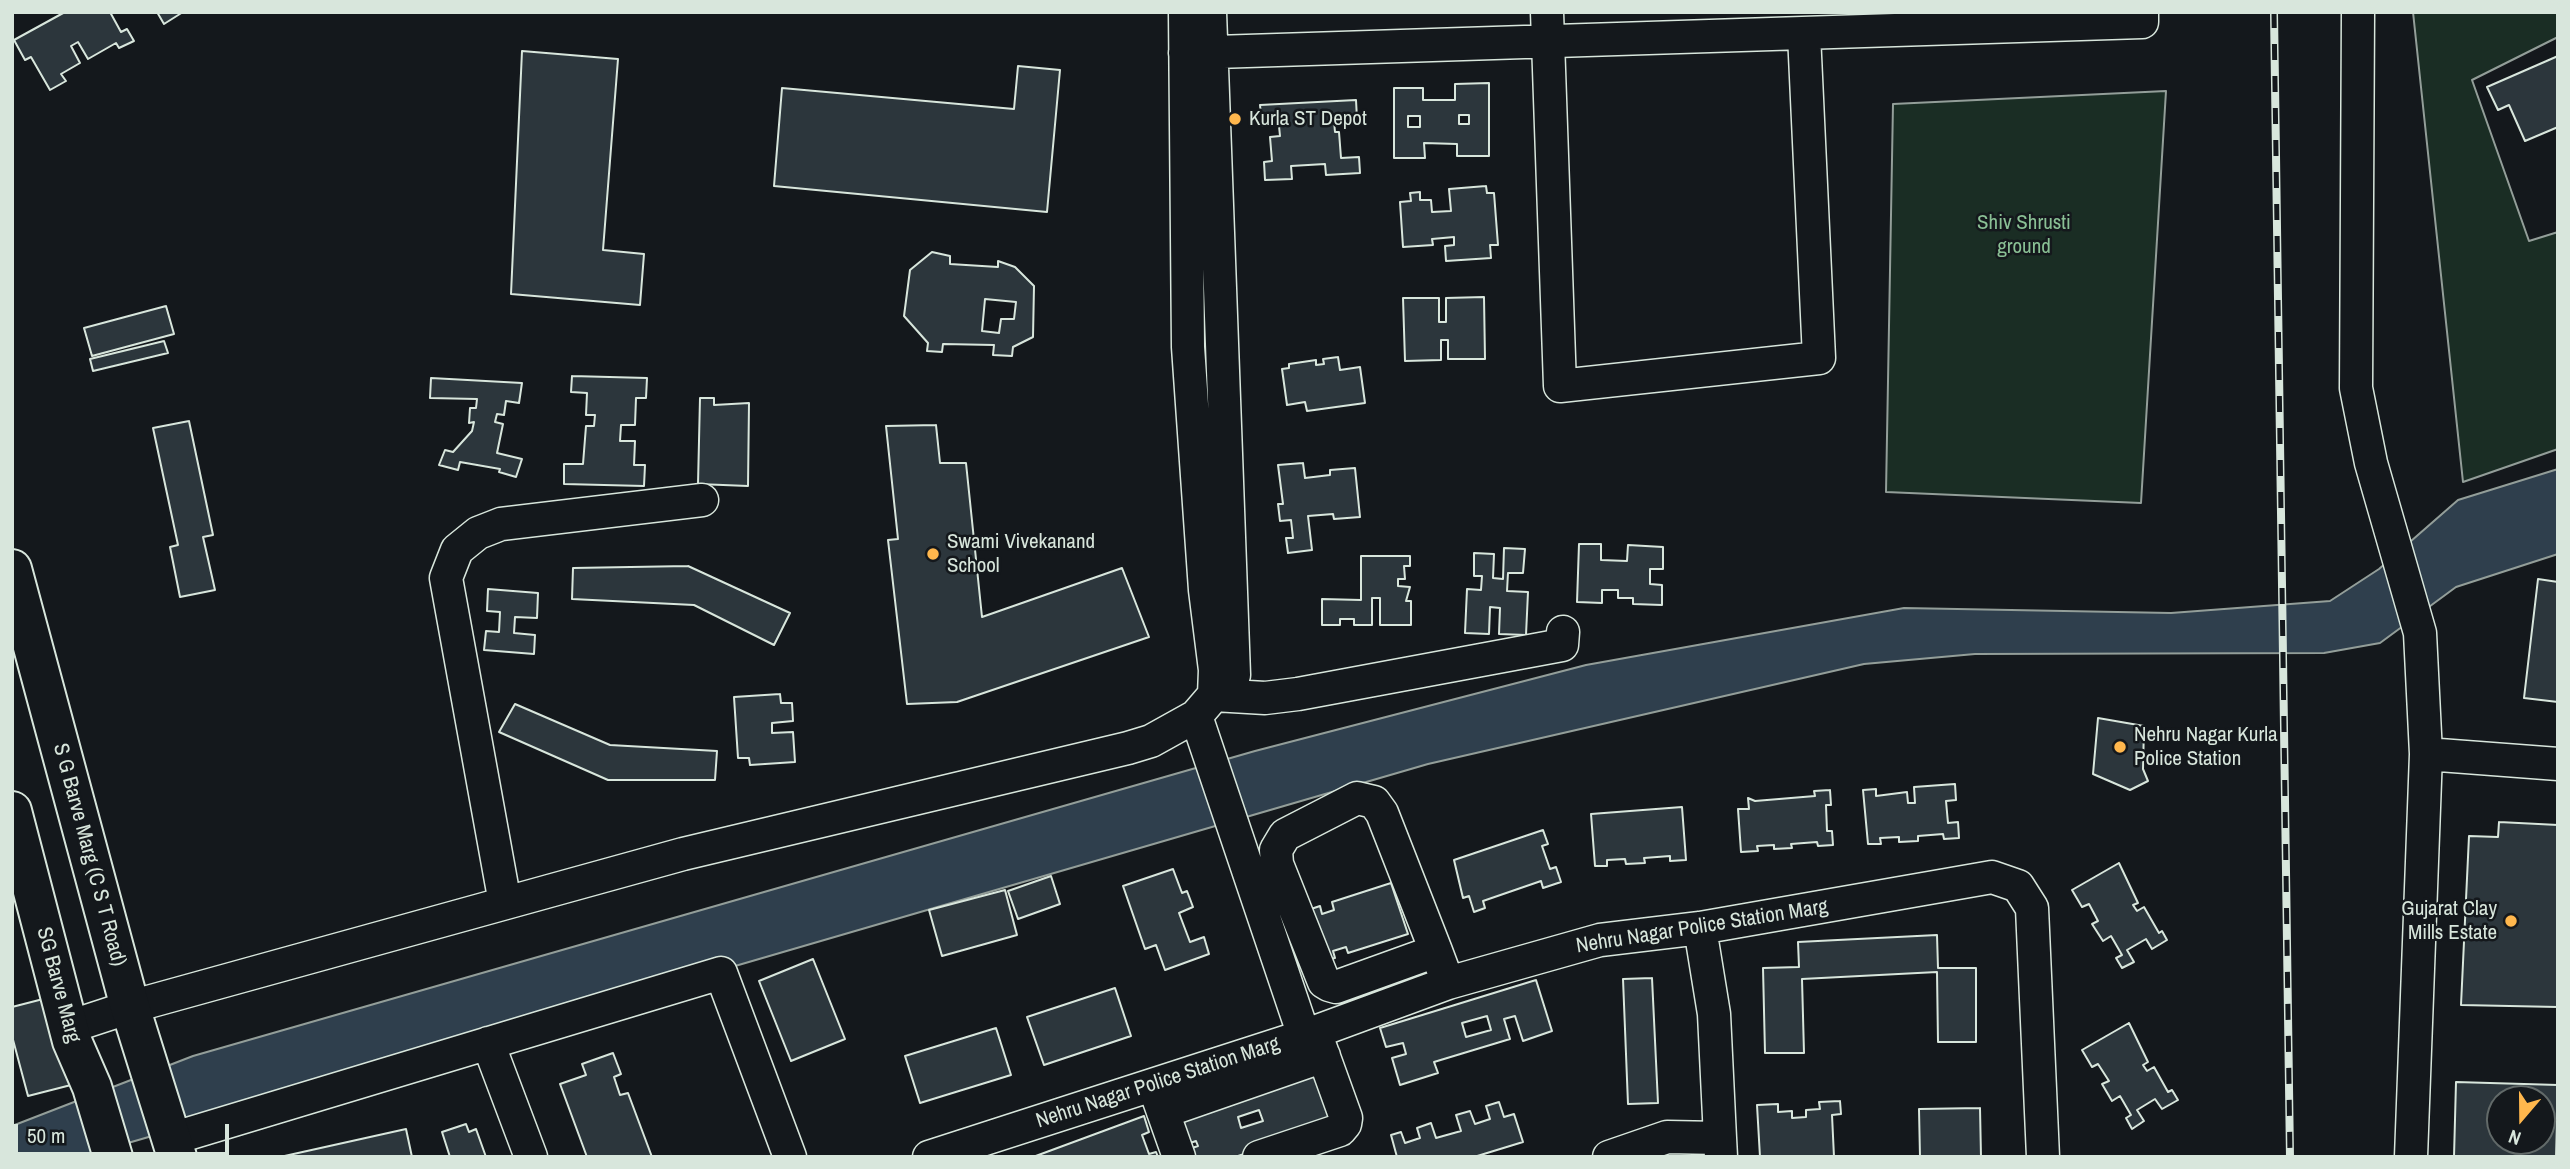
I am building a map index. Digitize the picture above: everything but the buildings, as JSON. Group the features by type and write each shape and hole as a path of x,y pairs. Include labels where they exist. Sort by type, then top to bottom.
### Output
{"main road":[{"name":"S G Barve Marg (C S T Road)","path":"12,569 131,1012 173,1142"},
{"name":"SG Barve Marg","path":"12,811 70,1034 92,1087 113,1157"},
{"path":"92,1087 150,1070"}],"street":[{"path":"70,1034 131,1012 683,854 1128,748 1161,735 1184,737 1211,710 1235,647 1198,54 1185,12"},
{"path":"1198,54 1210,12"},
{"path":"1198,54 1548,27 1804,34 1855,22 2142,22 2142,12"},
{"path":"2358,12 2356,388 2371,463 2420,634 2427,754 2411,1157"},
{"path":"1548,27 1560,386 1819,358 1804,34"},
{"path":"505,903 446,578 457,551 478,533 501,524 702,500"},
{"path":"1211,710 1562,645 1563,632"},
{"path":"1211,710 1224,801 1263,868 1296,909 1324,982 1336,987 1436,951"},
{"path":"2427,754 2558,764"},
{"path":"1259,1157 1340,1130 1346,1118 1265,918 1263,868 1292,830 1357,798 1374,802 1382,813 1448,983"},
{"name":"Nehru Nagar Police Station Marg","path":"929,1157 1158,1098 1314,1041 1448,983 1600,940 1700,928 1993,877 2018,886 2032,908 2043,1157"},
{"path":"1265,918 1296,909"},
{"path":"1609,1157 1667,1137 1721,1148 1714,1014 1700,928"},
{"path":"173,1142 721,973 790,1157"},
{"path":"488,1043 531,1157"},
{"path":"1158,1098 1179,1157"}],"green space":[{"path":"2413,12 2558,12 2558,37 2472,80 2529,241 2558,232 2558,449 2463,482"},
{"name":"Shiv Shrusti ground","path":"2166,91 2141,503 1886,492 1893,104"}],"water":[{"path":"2558,469 2558,554 2456,587 2380,643 2324,653 1975,654 1864,664 1428,764 80,1157 12,1157 12,1126 193,1056 1255,751 1586,665 1904,608 2171,613 2330,601 2379,569 2458,500"}],"railway":[{"path":"2274,12 2290,1157"}],"place":[{"name":"Kurla ST Depot","path":"1235,119"},
{"name":"Swami Vivekanand School","path":"933,554"},
{"name":"Nehru Nagar Kurla Police Station","path":"2120,747"},
{"name":"Gujarat Clay Mills Estate","path":"2511,921"}]}
